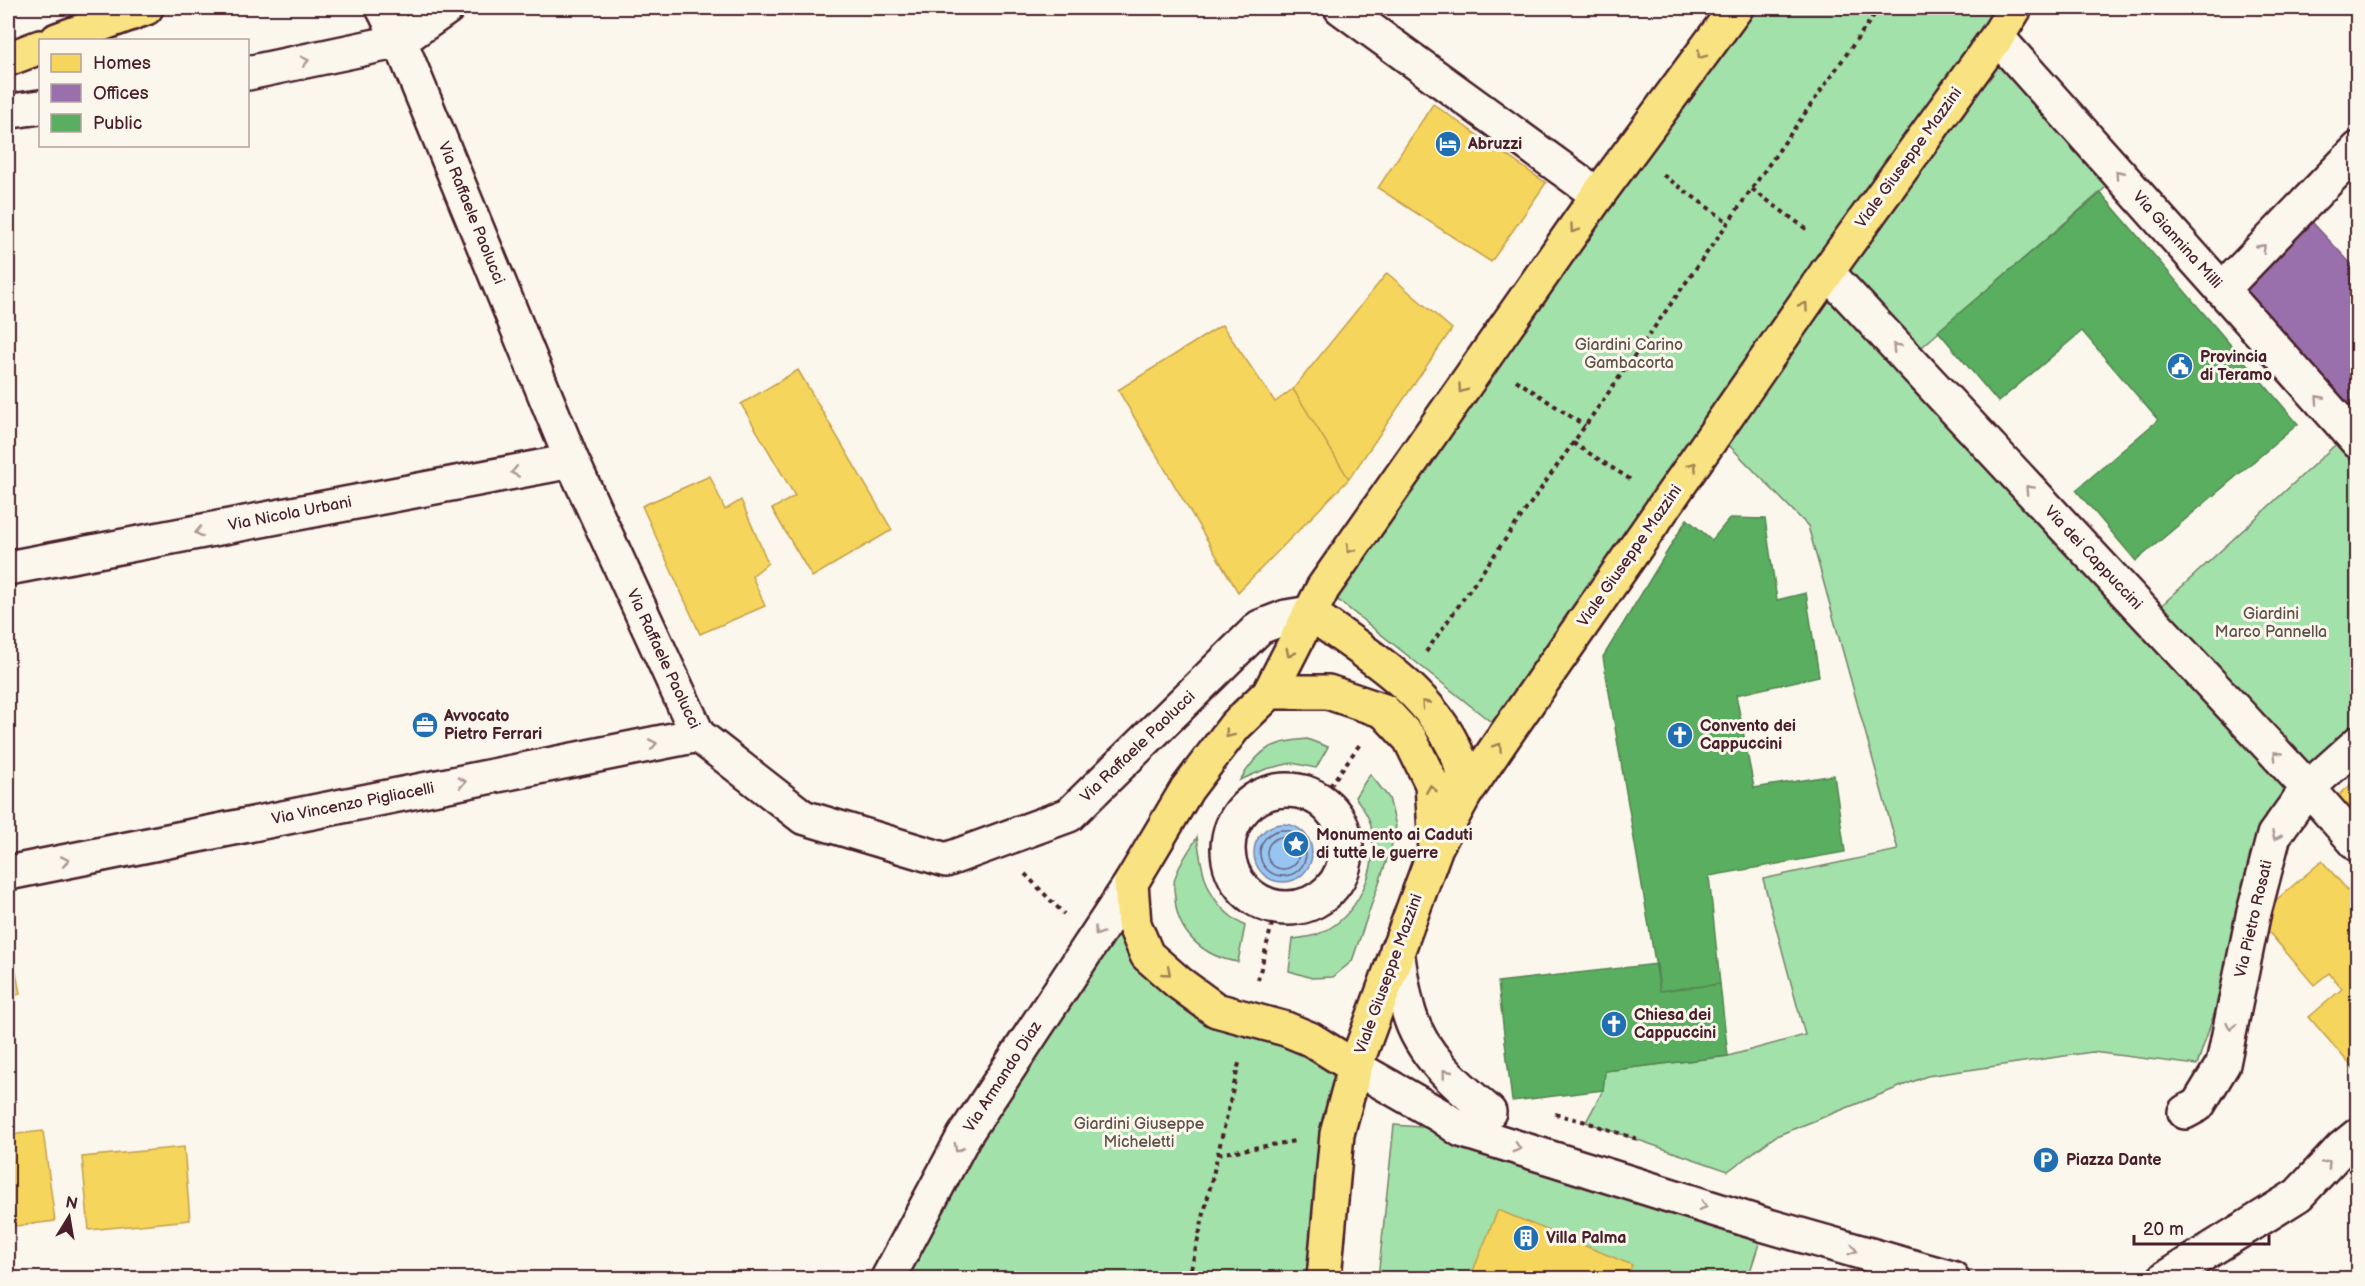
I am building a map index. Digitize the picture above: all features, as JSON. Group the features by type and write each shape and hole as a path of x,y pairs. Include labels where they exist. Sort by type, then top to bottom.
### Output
{"main road":[{"path":"60,39 146,8"},
{"path":"1131,883 1187,789 1235,726 1270,692 1323,588 1629,151 1736,8"},
{"name":"Viale Giuseppe Mazzini","path":"1131,883 1134,924 1147,955 1179,983 1216,1010 1249,1021 1286,1029 1310,1039 1355,1067 1436,847 1465,794 1834,263 1997,37 2015,8"},
{"path":"8,58 39,46"},
{"path":"1310,613 1405,682 1441,722 1459,756 1465,794"},
{"path":"1270,692 1328,692 1384,711 1410,739 1432,784 1436,847"},
{"path":"1286,1029 1320,1031 1369,1026"},
{"path":"1324,1278 1337,1134 1355,1067"}],"street":[{"name":"Via Raffaele Paolucci","path":"383,8 400,41 572,461 698,735 803,816 946,860 1069,814 1260,627 1286,617 1310,613"},
{"path":"249,73 400,41 447,8"},
{"path":"1341,8 1598,195"},
{"name":"Via Giannina Milli","path":"1997,37 2358,442"},
{"path":"8,110 39,107"},
{"path":"2222,290 2358,149"},
{"name":"Via dei Cappuccini","path":"1834,263 2358,845"},
{"name":"Via Nicola Urbani","path":"8,568 572,461"},
{"name":"Via Vincenzo Pigliacelli","path":"8,873 698,735"},
{"name":"Via Pietro Rosati","path":"2185,1112 2198,1105 2223,1064 2253,916 2274,835 2308,788 2358,743"},
{"path":"1284,789 1303,792 1320,800 1335,814 1344,832 1346,852 1342,872 1331,889 1315,902 1296,908 1276,908 1258,901 1242,889 1232,873 1227,854 1228,836 1236,817 1248,802 1265,793 1284,789"},
{"name":"Via Armando Diaz","path":"888,1278 964,1136 1131,883"},
{"path":"1397,950 1409,1015 1423,1045 1454,1083 1489,1112"},
{"path":"1355,1067 1441,1116 1461,1130 1764,1225 1952,1278"},
{"path":"2165,1278 2298,1195 2342,1148 2358,1135"}],"path":[{"path":"1405,682 1879,8"},
{"path":"1629,151 1728,222"},
{"path":"1752,189 1834,263"},
{"path":"1483,358 1585,426"},
{"path":"1573,443 1668,502"},
{"path":"1320,800 1366,736"},
{"path":"994,842 1091,942"},
{"path":"1256,988 1276,908"},
{"path":"1189,1278 1249,1021"},
{"path":"1218,1154 1337,1134"}],"green space":[{"path":"1736,8 2017,8 1997,37 2120,175 1908,359 2149,617 2349,432 2358,443 2357,743 2274,835 2197,1065 2092,1052 1927,1076 1776,1136 1728,1171 1586,1122 1603,1090 1605,1071 1728,1056 1805,1035 1763,879 1898,850 1808,526 1718,434 1506,734 1323,588"},
{"path":"1307,739 1328,747 1316,768 1292,763 1266,769 1240,780 1260,754 1267,749 1284,742"},
{"path":"1370,774 1389,798 1396,826 1391,848 1352,961 1333,977 1312,978 1289,971 1293,939 1316,935 1331,927 1344,917 1363,890 1369,875 1373,842 1368,818 1355,797"},
{"path":"1197,837 1209,888 1222,908 1245,926 1238,962 1203,949 1186,932 1180,922 1174,888 1175,878"},
{"name":"Giardini Giuseppe Micheletti","path":"1131,883 1147,955 1355,1067 1324,1278 891,1278"},
{"path":"1394,1125 1461,1130 1765,1225 1748,1278 1378,1278"}],"water":[{"path":"1277,824 1289,824 1304,832 1312,847 1312,859 1304,874 1289,882 1277,882 1262,874 1254,859 1254,847 1262,832"}],"building: Homes":[{"path":"8,8 27,8 8,14"},
{"name":"Abruzzi","path":"1433,104 1546,183 1491,262 1378,188"},
{"path":"1387,273 1452,329 1349,479 1293,389"},
{"path":"1222,325 1275,402 1293,389 1349,479 1238,592 1118,390"},
{"path":"798,370 892,530 812,577 772,509 795,496 741,404"},
{"path":"710,476 725,510 741,500 768,563 752,576 765,606 700,634 642,506"},
{"path":"2358,778 2358,823 2335,799"},
{"path":"2322,861 2358,902 2358,1074 2309,1017 2342,989 2329,973 2314,985 2256,917"},
{"path":"8,928 20,994 8,997"},
{"path":"43,1131 55,1221 8,1227 8,1135"},
{"path":"184,1147 190,1220 89,1230 82,1157"},
{"name":"Villa Palma","path":"1498,1210 1632,1265 1627,1278 1470,1278"}],"building: Offices":[{"path":"2313,223 2354,267 2358,264 2358,413 2241,290"}],"building: Public":[{"name":"Provincia di Teramo","path":"2101,193 2298,424 2136,561 2076,490 2158,420 2082,331 1998,402 1938,331"},
{"name":"Convento dei Cappuccini","path":"1730,518 1765,519 1777,600 1806,593 1819,676 1736,695 1754,788 1834,775 1845,852 1709,876 1720,984 1660,991 1603,657 1687,519 1712,540"},
{"name":"Chiesa dei Cappuccini","path":"1657,964 1660,991 1720,984 1728,1056 1605,1071 1603,1090 1512,1101 1498,982"}],"place":[{"name":"Abruzzi","path":"1448,144"},
{"name":"Provincia di Teramo","path":"2180,366"},
{"name":"Avvocato Pietro Ferrari","path":"425,725"},
{"name":"Convento dei Cappuccini","path":"1680,735"},
{"name":"Monumento ai Caduti di tutte le guerre","path":"1296,844"},
{"name":"Chiesa dei Cappuccini","path":"1614,1024"},
{"name":"Piazza Dante","path":"2046,1160"},
{"name":"Villa Palma","path":"1526,1238"}],"park label":[{"name":"Giardini Carino Gambacorta","path":"1629,354"},
{"name":"Giardini Marco Pannella","path":"2271,623"}]}
